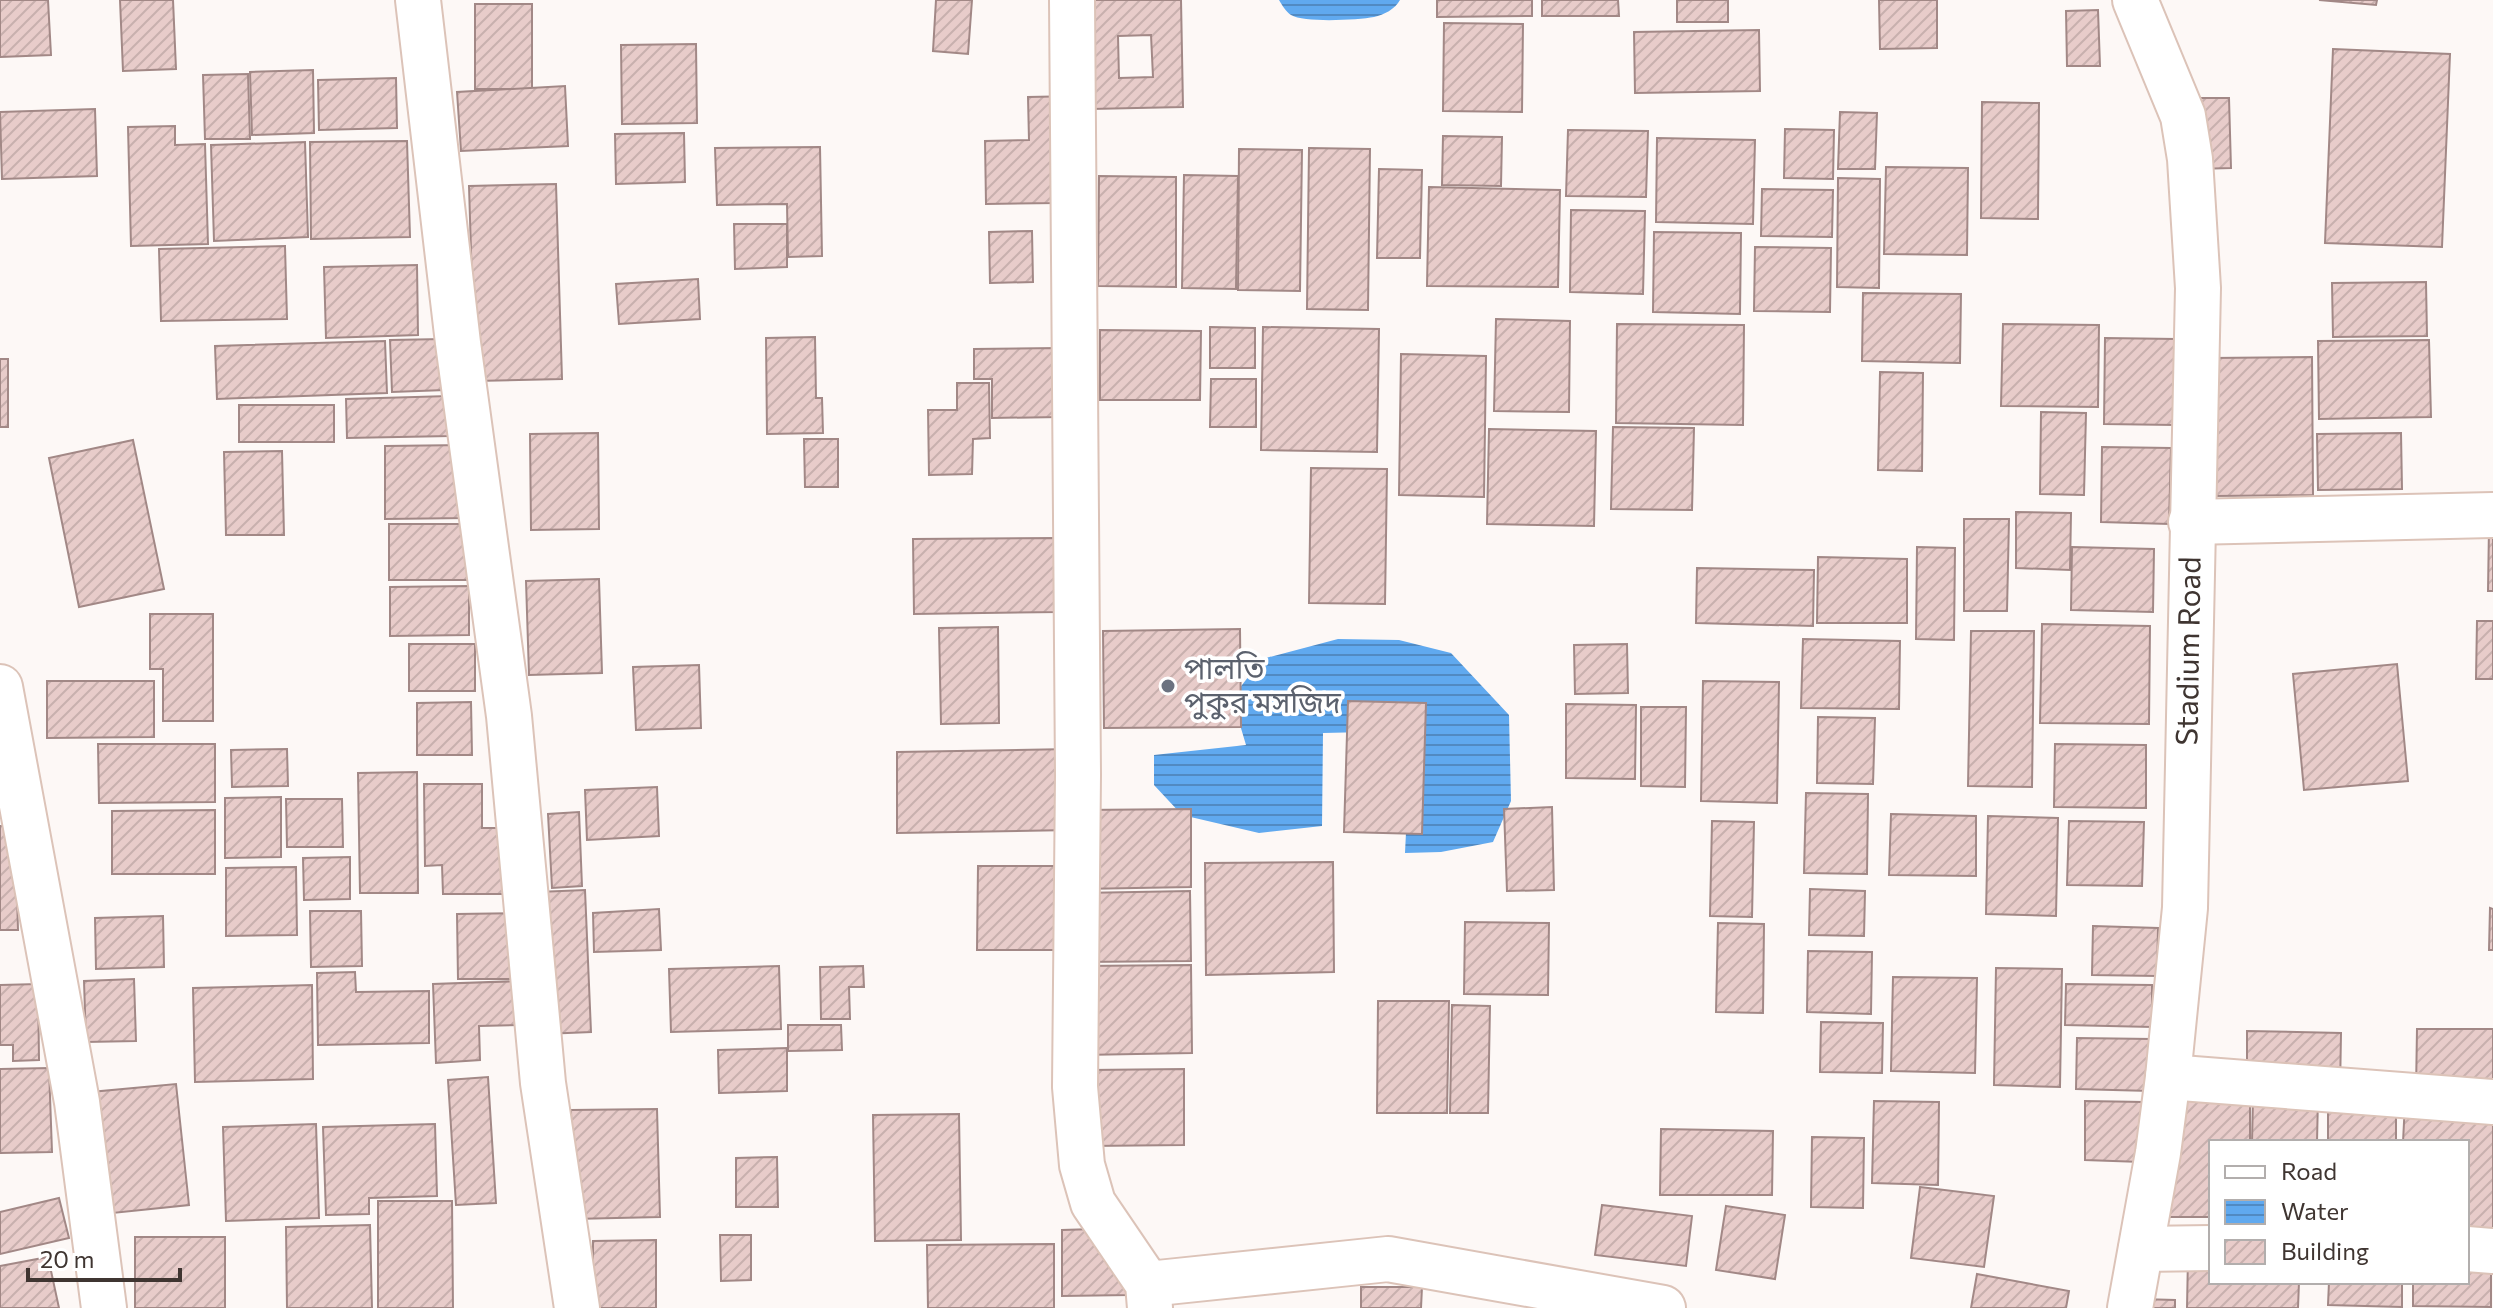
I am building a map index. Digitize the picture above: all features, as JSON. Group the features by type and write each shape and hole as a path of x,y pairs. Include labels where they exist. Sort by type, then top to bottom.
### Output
{"street":[{"path":"418,0 458,343 509,716 543,1083 577,1308"},
{"path":"1072,0 1078,759 1075,1087 1082,1165 1093,1203 1149,1296 1388,1259 1663,1308"},
{"name":"Stadium Road","path":"2130,1308 2168,1077 2185,908 2198,288 2190,159 2183,116 2135,0"},
{"path":"2191,522 2493,515"},
{"path":"0,687 77,1102 104,1308"},
{"path":"2168,1077 2493,1102"},
{"path":"2141,1249 2209,1248"},
{"path":"2469,1249 2493,1251"}],"water":[{"path":"1279,0 1400,0 1392,9 1378,16 1331,20 1298,18 1291,15"},
{"path":"1338,639 1399,640 1451,653 1509,715 1511,801 1493,842 1441,852 1405,853 1411,731 1323,733 1322,826 1259,833 1182,815 1154,785 1154,755 1246,745 1232,698 1262,659"}],"building":[{"path":"0,0 48,0 51,55 0,57"},
{"path":"120,0 173,0 176,69 123,71"},
{"path":"936,0 972,0 968,54 933,51"},
{"path":"1089,0 1181,0 1183,107 1091,109","holes":["1151,35 1153,77 1119,78 1118,36"]},
{"path":"1437,0 1532,0 1532,16 1437,17"},
{"path":"1542,0 1618,0 1619,16 1542,16"},
{"path":"1677,0 1728,0 1728,22 1677,22"},
{"path":"1879,0 1937,0 1937,48 1880,49"},
{"path":"2319,0 2377,0 2376,5"},
{"path":"475,4 532,4 532,89 475,89"},
{"path":"2098,10 2100,66 2067,66 2066,11"},
{"path":"1444,23 1523,24 1522,112 1443,111"},
{"path":"1759,30 1760,91 1635,93 1634,32"},
{"path":"696,44 697,123 622,124 621,45"},
{"path":"2333,49 2450,54 2442,247 2325,243"},
{"path":"313,70 314,133 252,135 250,72"},
{"path":"248,74 250,139 205,139 203,75"},
{"path":"396,78 397,128 319,130 318,80"},
{"path":"565,86 568,146 461,151 457,92"},
{"path":"1078,96 1057,203 986,204 985,141 1029,140 1028,97"},
{"path":"2194,98 2229,98 2231,168 2196,169"},
{"path":"1982,102 2039,103 2038,219 1981,218"},
{"path":"95,109 97,176 2,179 0,112"},
{"path":"1840,112 1877,113 1875,169 1838,169"},
{"path":"175,126 175,145 205,144 208,244 131,246 128,127"},
{"path":"1785,129 1834,130 1833,179 1784,178"},
{"path":"1568,130 1648,131 1646,197 1566,196"},
{"path":"684,133 685,182 616,184 615,134"},
{"path":"1443,136 1502,137 1501,186 1442,185"},
{"path":"1657,138 1755,140 1753,224 1656,222"},
{"path":"407,141 410,237 311,239 310,142"},
{"path":"305,142 308,237 214,241 211,145"},
{"path":"820,147 822,256 788,257 787,204 717,205 715,148"},
{"path":"1309,148 1370,149 1368,310 1307,309"},
{"path":"1239,149 1302,150 1300,291 1238,290"},
{"path":"1886,167 1968,168 1967,255 1884,254"},
{"path":"1379,169 1422,170 1420,258 1377,258"},
{"path":"1184,175 1238,176 1236,289 1182,288"},
{"path":"1099,176 1176,177 1176,287 1098,286"},
{"path":"1838,178 1880,179 1879,288 1837,287"},
{"path":"556,184 562,379 475,381 469,186"},
{"path":"1429,187 1560,190 1558,287 1427,286"},
{"path":"1762,189 1833,190 1832,237 1761,236"},
{"path":"1571,210 1645,211 1643,294 1570,292"},
{"path":"734,224 787,224 787,267 735,269"},
{"path":"1032,231 1033,282 990,283 989,232"},
{"path":"1654,232 1741,233 1740,314 1653,312"},
{"path":"285,246 287,319 161,321 159,249"},
{"path":"1755,247 1831,248 1830,312 1754,311"},
{"path":"417,265 418,335 326,338 324,267"},
{"path":"698,279 700,319 619,324 616,284"},
{"path":"2426,282 2427,336 2333,337 2332,283"},
{"path":"1863,293 1961,294 1960,363 1862,361"},
{"path":"1496,319 1570,321 1569,412 1494,411"},
{"path":"1617,324 1744,325 1743,425 1616,423"},
{"path":"2003,324 2099,325 2098,407 2001,406"},
{"path":"1210,327 1255,328 1255,368 1210,368"},
{"path":"1263,327 1379,329 1377,452 1261,450"},
{"path":"1100,330 1201,331 1200,400 1100,400"},
{"path":"815,337 816,398 822,398 823,433 767,434 766,338"},
{"path":"2105,338 2176,339 2174,425 2104,424"},
{"path":"443,339 445,390 392,392 390,340"},
{"path":"2429,340 2431,417 2319,419 2318,341"},
{"path":"385,341 387,393 217,399 215,346"},
{"path":"1058,348 1059,417 992,418 992,379 974,379 974,349"},
{"path":"1401,354 1486,356 1484,497 1399,495"},
{"path":"2312,357 2313,495 2214,496 2212,358"},
{"path":"0,359 8,359 8,427 0,427"},
{"path":"1880,372 1923,373 1922,471 1878,470"},
{"path":"1211,379 1256,379 1256,427 1210,427"},
{"path":"957,383 989,383 990,438 973,439 972,474 929,475 928,410 957,410"},
{"path":"449,396 450,436 347,438 346,399"},
{"path":"239,405 334,405 334,442 239,442"},
{"path":"2041,412 2086,413 2084,495 2040,494"},
{"path":"1613,427 1694,428 1692,510 1611,509"},
{"path":"1489,429 1596,431 1594,526 1487,524"},
{"path":"598,433 599,529 531,530 530,434"},
{"path":"2401,433 2402,489 2318,490 2317,434"},
{"path":"804,439 838,439 838,487 805,487"},
{"path":"133,440 164,589 79,607 49,458"},
{"path":"465,445 467,518 385,519 385,446"},
{"path":"2102,447 2171,448 2169,524 2101,522"},
{"path":"282,451 284,535 226,535 224,452"},
{"path":"1311,468 1387,469 1385,604 1309,603"},
{"path":"2016,512 2071,513 2070,570 2016,568"},
{"path":"1964,519 2009,519 2007,611 1964,611"},
{"path":"389,524 470,524 469,580 389,580"},
{"path":"2489,527 2493,527 2493,591 2488,591"},
{"path":"1057,538 1058,612 914,614 913,539"},
{"path":"1917,547 1955,548 1954,640 1916,639"},
{"path":"2072,547 2154,549 2153,612 2071,610"},
{"path":"1818,557 1907,559 1907,623 1817,623"},
{"path":"1697,568 1814,570 1813,626 1696,623"},
{"path":"599,579 602,673 529,675 526,581"},
{"path":"469,586 469,635 390,636 390,587"},
{"path":"150,614 213,614 213,721 163,721 163,669 150,669"},
{"path":"2477,621 2493,621 2493,679 2476,679"},
{"path":"2042,624 2150,626 2149,724 2040,723"},
{"path":"998,627 999,723 941,724 939,628"},
{"path":"1240,629 1241,727 1104,728 1103,631"},
{"path":"1971,631 2034,631 2032,787 1968,786"},
{"path":"1803,639 1900,641 1899,709 1801,708"},
{"path":"409,644 475,644 475,691 409,691"},
{"path":"1627,644 1628,693 1575,694 1574,645"},
{"path":"2397,664 2408,781 2304,790 2293,674"},
{"path":"699,665 701,728 636,730 633,667"},
{"path":"47,681 154,681 154,737 47,738"},
{"path":"1703,681 1779,682 1777,803 1701,801"},
{"path":"1348,701 1426,703 1422,834 1344,832"},
{"path":"471,702 472,755 417,755 417,703"},
{"path":"1566,704 1636,705 1635,779 1566,778"},
{"path":"1641,707 1686,707 1685,787 1641,786"},
{"path":"1818,717 1875,718 1873,784 1817,783"},
{"path":"98,744 215,744 215,802 99,803"},
{"path":"2055,744 2146,745 2146,808 2054,807"},
{"path":"287,749 288,786 232,787 231,750"},
{"path":"1070,749 1071,830 897,833 897,752"},
{"path":"417,772 418,893 360,893 358,773"},
{"path":"424,784 482,784 482,828 511,828 511,894 443,894 442,865 425,866"},
{"path":"657,787 659,836 587,840 585,790"},
{"path":"1806,793 1868,794 1867,874 1804,873"},
{"path":"281,797 281,857 225,858 225,798"},
{"path":"286,799 342,799 343,847 287,847"},
{"path":"1552,807 1554,890 1507,891 1504,809"},
{"path":"1191,809 1191,887 1081,889 1081,810"},
{"path":"215,810 215,874 112,874 112,811"},
{"path":"579,812 582,886 552,888 548,814"},
{"path":"1891,814 1976,816 1976,876 1889,875"},
{"path":"1988,816 2058,818 2056,916 1986,914"},
{"path":"1712,821 1754,822 1752,917 1710,916"},
{"path":"2069,821 2144,822 2142,886 2067,885"},
{"path":"0,826 15,826 18,930 0,930"},
{"path":"350,857 350,899 304,900 303,858"},
{"path":"1333,862 1334,972 1206,975 1205,863"},
{"path":"978,866 1063,866 1063,950 977,950"},
{"path":"296,867 297,935 226,936 226,868"},
{"path":"1810,889 1865,891 1864,936 1809,935"},
{"path":"585,890 591,1032 544,1034 538,892"},
{"path":"1190,891 1191,961 1081,962 1080,893"},
{"path":"2490,908 2493,909 2493,950 2489,950"},
{"path":"659,909 661,950 594,952 593,913"},
{"path":"310,911 361,911 362,966 311,967"},
{"path":"520,913 521,979 458,979 457,914"},
{"path":"163,916 164,967 96,969 95,918"},
{"path":"1465,922 1549,923 1548,995 1464,994"},
{"path":"1718,923 1764,924 1763,1013 1716,1012"},
{"path":"2093,926 2158,928 2157,976 2092,975"},
{"path":"1808,951 1872,952 1871,1014 1807,1012"},
{"path":"1191,965 1192,1053 1082,1055 1081,966"},
{"path":"779,966 781,1029 671,1032 669,969"},
{"path":"863,966 864,987 849,987 850,1019 821,1019 820,967"},
{"path":"1996,968 2062,969 2060,1087 1994,1085"},
{"path":"355,972 356,992 429,991 429,1043 318,1045 317,973"},
{"path":"1893,977 1977,978 1975,1073 1891,1071"},
{"path":"134,979 136,1041 86,1042 84,981"},
{"path":"521,981 522,1025 479,1026 480,1060 436,1063 433,984"},
{"path":"38,984 39,1060 13,1061 13,1045 0,1045 0,985"},
{"path":"2066,984 2152,985 2152,1027 2065,1025"},
{"path":"312,985 313,1079 195,1082 193,988"},
{"path":"1378,1001 1449,1001 1447,1113 1377,1113"},
{"path":"1452,1005 1490,1006 1488,1113 1450,1113"},
{"path":"1821,1022 1883,1023 1882,1073 1820,1072"},
{"path":"788,1025 841,1025 842,1050 788,1051"},
{"path":"2417,1029 2493,1029 2493,1092 2416,1091"},
{"path":"2247,1031 2341,1033 2340,1091 2247,1090"},
{"path":"2077,1038 2151,1039 2150,1091 2076,1089"},
{"path":"787,1048 787,1091 719,1093 718,1050"},
{"path":"49,1068 52,1152 0,1153 0,1069"},
{"path":"1184,1069 1184,1145 1090,1146 1089,1070"},
{"path":"488,1077 496,1203 456,1205 448,1080"},
{"path":"176,1084 189,1205 103,1214 91,1092"},
{"path":"2166,1096 2250,1098 2250,1140 2209,1140 2209,1217 2164,1217"},
{"path":"2253,1098 2318,1098 2317,1140 2252,1140"},
{"path":"1874,1101 1939,1102 1938,1185 1872,1183"},
{"path":"2085,1101 2143,1102 2141,1162 2085,1160"},
{"path":"2405,1103 2493,1106 2493,1241 2469,1241 2469,1140 2403,1140"},
{"path":"2328,1108 2396,1108 2396,1140 2328,1140"},
{"path":"657,1109 660,1217 573,1219 571,1110"},
{"path":"959,1114 961,1240 875,1241 873,1115"},
{"path":"316,1124 319,1218 226,1221 223,1127"},
{"path":"435,1124 437,1196 369,1198 369,1214 326,1215 323,1127"},
{"path":"1661,1129 1773,1131 1772,1195 1660,1195"},
{"path":"1812,1137 1864,1138 1863,1208 1811,1207"},
{"path":"777,1157 778,1207 736,1207 736,1158"},
{"path":"1920,1187 1994,1196 1984,1267 1911,1258"},
{"path":"59,1198 69,1238 0,1254 0,1212"},
{"path":"378,1201 452,1201 453,1308 378,1308"},
{"path":"1602,1205 1692,1216 1686,1266 1595,1255"},
{"path":"1726,1206 1785,1215 1775,1279 1716,1270"},
{"path":"370,1225 372,1308 287,1308 286,1227"},
{"path":"1128,1228 1129,1295 1062,1296 1062,1230"},
{"path":"720,1235 751,1235 751,1280 721,1281"},
{"path":"135,1237 225,1237 225,1308 135,1308"},
{"path":"656,1240 656,1308 593,1308 593,1241"},
{"path":"1054,1244 1054,1308 928,1308 927,1245"},
{"path":"2188,1256 2209,1257 2209,1284 2299,1284 2298,1308 2187,1308"},
{"path":"48,1257 59,1308 0,1308 0,1266"},
{"path":"2469,1260 2491,1261 2491,1307 2413,1306 2413,1284 2469,1284"},
{"path":"1977,1274 2069,1291 2066,1308 1971,1308"},
{"path":"2329,1284 2402,1284 2402,1307 2328,1305"},
{"path":"1361,1287 1422,1287 1421,1308 1361,1308"},
{"path":"2140,1299 2175,1300 2175,1308 2140,1308"}],"place":[{"name":"পালতি পুকুর মসজিদ","path":"1168,686"}]}
